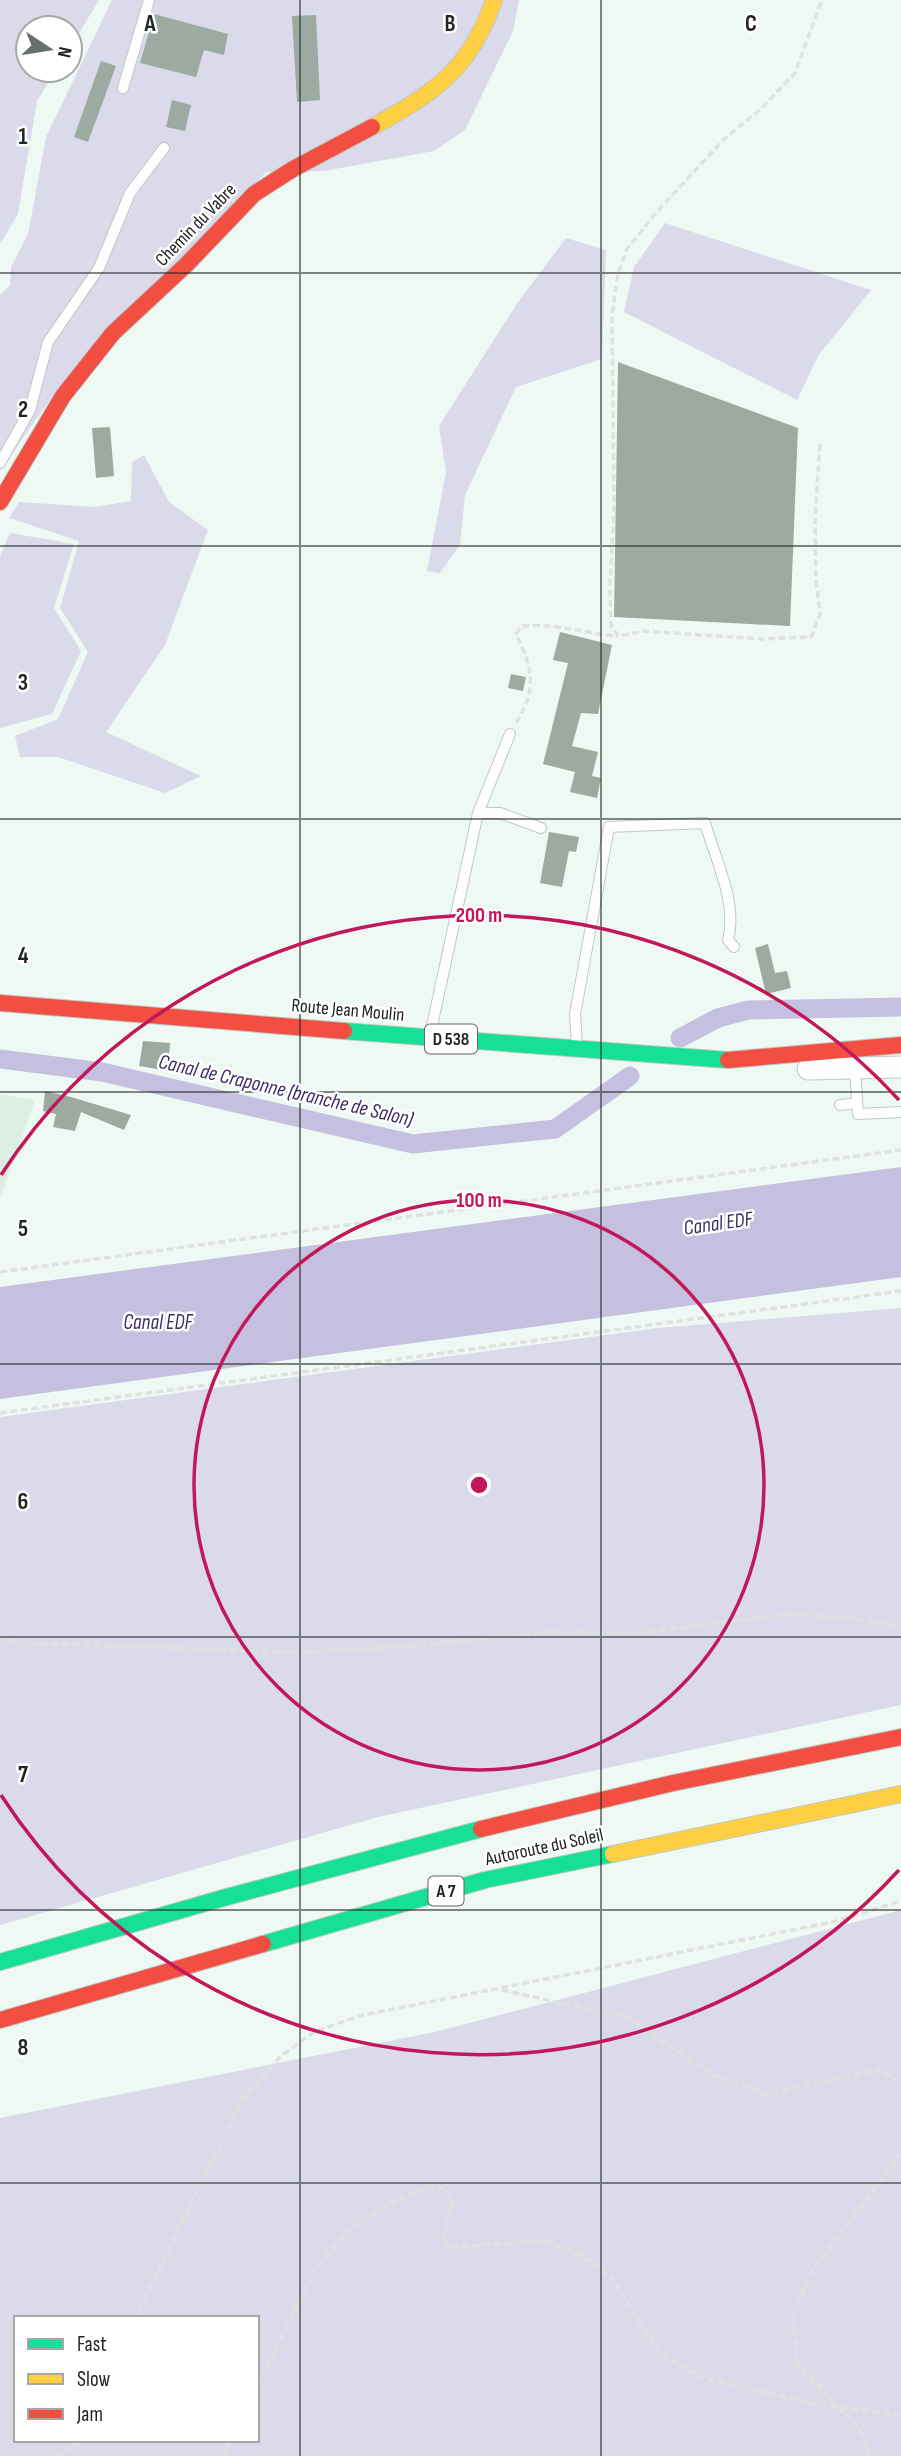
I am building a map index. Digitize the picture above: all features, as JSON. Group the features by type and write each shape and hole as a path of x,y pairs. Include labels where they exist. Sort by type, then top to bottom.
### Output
{"main road":[{"name":"Chemin du Vabre","path":"0,502 87,362 202,249 240,205 264,186 385,121 457,69 478,42 494,0"},
{"name":"Route Jean Moulin","path":"0,1003 738,1061 901,1045"},
{"name":"Autoroute du Soleil","path":"0,1962 177,1910 452,1835 762,1763 901,1737"},
{"name":"Autoroute du Soleil","path":"0,2020 485,1880 901,1794"}],"street":[{"path":"699,1059 760,1070 901,1066"}],"lane":[{"path":"123,88 149,0"},
{"path":"0,463 30,410 48,342 99,268 130,192 164,148"},
{"path":"430,1037 478,813 510,734"},
{"path":"478,813 500,813 541,828"},
{"path":"578,1050 575,1014 608,827 705,823 725,890 731,927 728,940 734,947"},
{"path":"855,1068 858,1114 901,1112"},
{"path":"840,1105 857,1103"}],"path":[{"path":"618,636 611,625 610,588 614,507 612,315 618,274 627,249 655,214 724,139 761,109 795,74 822,0"},
{"path":"510,734 527,706 531,679 529,660 516,634 522,626 550,624 580,632 618,636 645,631 761,639 811,637 820,614 816,580 816,518 820,444"},
{"path":"0,1272 901,1150"},
{"path":"0,1413 901,1291"},
{"path":"0,1636 23,1643 300,1652 412,1646 552,1632 638,1633 790,1614 857,1619 901,1627"},
{"path":"136,2316 243,2098 281,2056 314,2032 359,2016 833,1922 901,1901"},
{"path":"499,1989 626,2017 712,2074 764,2094 879,2070 901,2082"},
{"path":"870,2456 860,2430 797,2364 792,2318 812,2271 901,2154"},
{"path":"259,2383 318,2264 356,2225 394,2201 434,2185 449,2192 452,2205 443,2237 449,2247 544,2241 580,2254 612,2278 659,2353 703,2378 838,2408 901,2415"},
{"path":"54,2456 74,2442"}],"shaded area":[{"path":"0,0 99,0 84,25 84,14 14,14 14,84 47,84 37,101 18,214 0,244"},
{"path":"112,0 519,0 513,31 465,130 434,151 324,171 266,172 49,401 0,471 0,295 10,285 11,267 28,234 46,137 72,84 84,84 84,58"},
{"path":"665,223 871,290 818,356 797,400 624,312 634,267"},
{"path":"566,238 606,250 602,359 516,387 465,495 460,545 440,573 427,571 446,472 439,426 518,302"},
{"path":"144,455 169,502 208,530 165,645 106,732 201,776 165,793 58,757 20,757 15,736 58,719 88,652 60,608 79,541 9,518 19,502 95,507 131,501 132,462"},
{"path":"10,533 74,544 54,608 81,651 52,714 0,728 0,556"},
{"path":"0,1094 35,1100 0,1199"},
{"path":"901,1308 901,1705 378,1817 0,1925 0,1417 657,1328"},
{"path":"901,1910 901,2456 0,2456 0,2118 435,2032"}],"water":[{"name":"Canal EDF","path":"901,1167 901,1277 0,1399 0,1287"}],"building":[{"path":"154,14 228,34 224,55 204,50 196,77 140,63"},
{"path":"316,15 320,100 297,102 292,16"},
{"path":"101,61 116,66 88,142 74,137"},
{"path":"172,100 191,105 185,131 166,127"},
{"path":"618,362 798,428 790,626 614,617"},
{"path":"110,427 114,476 96,478 92,428"},
{"path":"560,632 612,645 598,714 581,713 572,746 598,752 592,776 601,778 597,798 570,792 575,772 543,764 568,663 553,660"},
{"path":"511,674 526,677 523,691 508,688"},
{"path":"549,832 579,837 576,852 569,851 562,887 540,883"},
{"path":"768,944 775,973 787,971 791,988 766,994 755,948"},
{"path":"143,1041 170,1043 168,1071 139,1066"},
{"path":"45,1091 131,1115 124,1130 81,1112 75,1131 53,1127 56,1114 43,1111"}],"waterway":[{"name":"Canal de Craponne (branche de Salon)","path":"680,1038 718,1018 748,1010 901,1007"},
{"name":"Canal de Craponne (branche de Salon)","path":"0,1059 102,1072 413,1144 555,1129 630,1076"}],"traffic: fast":[{"path":"344,1031 728,1060"},
{"path":"0,1962 223,1898 481,1829"},
{"path":"263,1944 485,1880 613,1854"}],"traffic: slow":[{"path":"372,127 414,103 447,77 474,45 494,0"},
{"path":"613,1854 901,1794"}],"traffic: jam":[{"path":"0,502 63,396 113,333 186,265 254,194 293,169 372,127"},
{"path":"0,1003 344,1031"},
{"path":"728,1060 901,1045"},
{"path":"481,1829 673,1783 901,1737"},
{"path":"0,2020 263,1944"}]}
